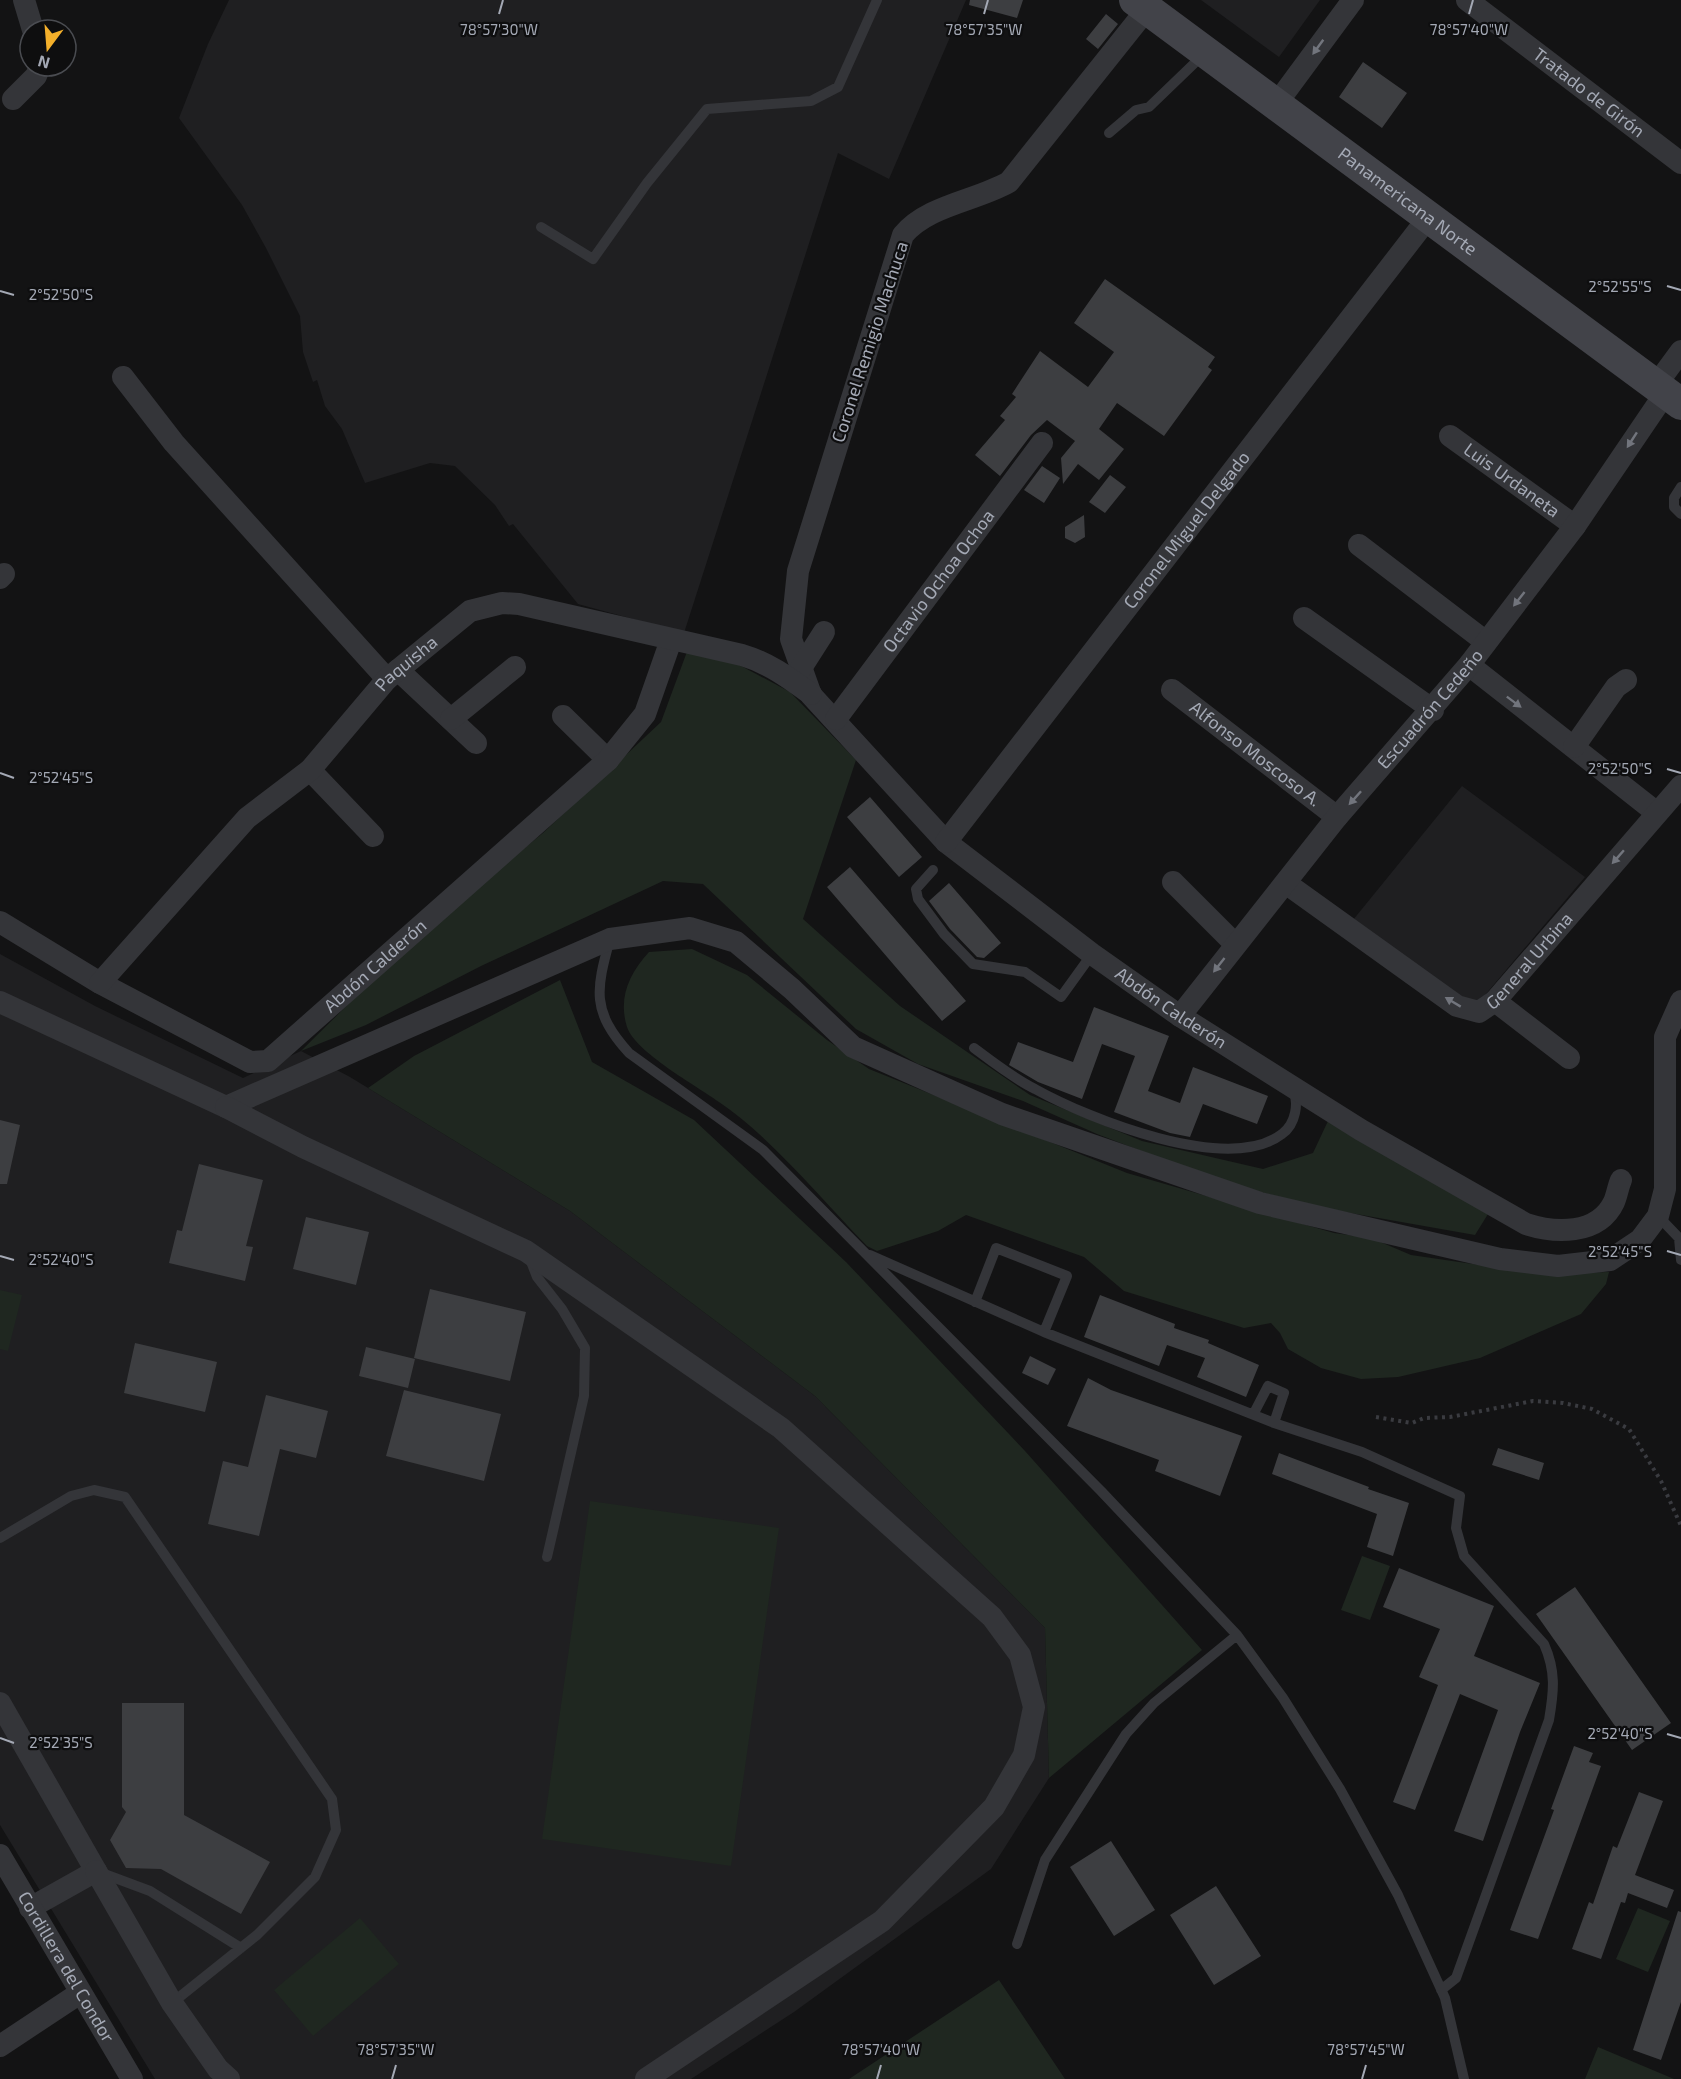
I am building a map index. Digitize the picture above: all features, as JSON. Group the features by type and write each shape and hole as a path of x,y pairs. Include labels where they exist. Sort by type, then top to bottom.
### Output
{"main road":[{"name":"Panamericana Norte","path":"1141,5 1277,103 1428,218 1668,394"}],"street":[{"path":"24,0 29,18"},
{"path":"1277,103 1353,0"},
{"name":"Tratado de Girón","path":"1467,0 1681,163"},
{"name":"Coronel Remigio Machuca","path":"791,639 798,571 903,235 921,218 993,191 1009,182 1141,5"},
{"path":"13,99 34,78"},
{"name":"Coronel Miguel Delgado","path":"946,842 1428,218"},
{"name":"Escuadrón Cedeño","path":"1180,1016 1235,944 1287,884 1337,817 1433,710 1575,526 1668,394 1681,351"},
{"path":"123,377 174,443 393,674 451,719 476,744"},
{"name":"Luis Urdaneta","path":"1450,436 1575,526"},
{"name":"Octavio Ochoa Ochoa","path":"836,719 1042,442"},
{"path":"1359,544 1486,642"},
{"name":"Paquisha","path":"100,982 248,818 310,770 393,674 446,632 454,621 470,611 502,603 567,614 761,660 811,695"},
{"path":"1304,618 1433,710"},
{"path":"801,668 824,632"},
{"name":"Abdón Calderón","path":"791,639 811,695 836,719 946,842 1092,954 1180,1016 1361,1130 1526,1224 1548,1231 1581,1229 1601,1216 1613,1204 1621,1180"},
{"name":"Abdón Calderón","path":"0,922 100,982 250,1062 268,1061 608,760 645,714 671,640"},
{"path":"1469,665 1656,813"},
{"path":"451,719 515,667"},
{"path":"1574,747 1616,687 1626,680"},
{"name":"Alfonso Moscoso A.","path":"1172,690 1337,817"},
{"path":"563,716 608,760"},
{"path":"310,770 373,836"},
{"name":"General Urbina","path":"1287,884 1457,1006 1479,1012 1495,1001 1681,786"},
{"path":"1173,882 1235,944"},
{"path":"226,1107 610,939 690,928 736,942 792,989 853,1047 1002,1114 1260,1203 1500,1259 1558,1266 1610,1260 1640,1240 1658,1216 1665,1189 1673,1078 1665,1037 1681,1001"},
{"path":"1495,1001 1569,1058"},
{"path":"0,1002 526,1251 781,1428 992,1617 1020,1655 1034,1707 1024,1755 994,1807 882,1921 646,2079"},
{"path":"0,1703 172,2003 218,2069 229,2079"},
{"name":"Cordillera del Condor","path":"0,1855 132,2079"},
{"path":"30,1908 96,1871"},
{"path":"0,2046 80,1993"}],"lane":[{"path":"541,227 593,259 647,183 707,109 811,101 838,87 878,0"},
{"path":"1109,133 1136,110 1149,107 1205,52"},
{"path":"1681,487 1674,498 1674,507 1681,514"},
{"path":"933,870 916,889 918,899 944,934 974,963 1025,972 1061,997 1092,954"},
{"path":"610,939 600,974 599,1001 604,1021 611,1034 629,1053 763,1150 1101,1491 1238,1635 1283,1698 1340,1789 1398,1895 1441,1990 1464,2079"},
{"path":"974,1048 1006,1073 1070,1105 1156,1137 1213,1149 1269,1144 1288,1130 1296,1112 1293,1088"},
{"path":"1658,1216 1679,1238 1681,1260"},
{"path":"975,1302 996,1248 1066,1276 1044,1332"},
{"path":"526,1251 537,1277 562,1309 585,1348 584,1396 547,1557"},
{"path":"862,1251 1044,1332 1254,1413 1274,1423 1362,1452 1460,1496 1456,1528 1464,1556 1544,1644 1551,1660 1555,1684 1549,1720 1456,1978 1441,1990"},
{"path":"1254,1413 1268,1386 1284,1393 1274,1423"},
{"path":"0,1538 71,1496 94,1490 125,1497 332,1799 336,1830 315,1877 241,1948 172,2003"},
{"path":"1017,1944 1045,1860 1126,1734 1154,1703 1238,1635"},
{"path":"96,1871 150,1891 241,1948"}],"path":[{"path":"1376,1417 1412,1423 1424,1418 1450,1417 1533,1401 1563,1403 1592,1409 1629,1429 1661,1481 1681,1526"}],"shaded area":[{"path":"229,0 966,0 889,179 838,153 684,633 578,604 513,524 509,526 495,505 455,466 430,463 365,483 342,429 325,406 317,380 313,382 303,352 300,316 266,248 242,205 179,118 208,44"},
{"path":"1201,0 1320,0 1279,57"},
{"path":"688,649 730,660 790,692 856,760 803,919 900,1006 1030,1095 1142,1141 1263,1169 1313,1153 1328,1121 1488,1214 1475,1235 1322,1208 1225,1183 1097,1134 1023,1101 918,1064 856,1029 703,884 663,881 481,966 366,1025 301,1051 417,936 543,833 661,722"},
{"path":"1462,786 1585,877 1485,995 1480,1000 1464,1002 1353,920"},
{"path":"692,949 747,975 827,1040 869,1069 1127,1173 1334,1233 1371,1238 1411,1255 1541,1274 1609,1272 1606,1284 1581,1314 1480,1358 1398,1377 1361,1379 1321,1368 1288,1349 1280,1333 1271,1323 1244,1328 1124,1291 1084,1257 966,1215 938,1231 877,1251 867,1246 796,1170 738,1116 668,1068 632,1037 625,1016 625,996 631,978 642,960 649,952"},
{"path":"0,954 95,1006 243,1078 301,1051 350,1077 570,1211 815,1396 1045,1628 1049,1778 991,1869 794,2012 691,2079 155,2079 0,1825"},
{"path":"560,980 592,1062 694,1120 846,1262 1025,1451 1202,1650 1049,1778 1045,1628 815,1396 570,1211 368,1088 414,1056"},
{"path":"0,1290 22,1295 8,1351 0,1349"},
{"path":"590,1501 779,1528 731,1866 542,1839"},
{"path":"1362,1556 1390,1566 1370,1620 1341,1610"},
{"path":"1638,1908 1670,1921 1648,1972 1616,1959"},
{"path":"360,1918 399,1964 313,2036 274,1990"},
{"path":"999,1980 1065,2079 849,2079"},
{"path":"1598,2047 1674,2079 1585,2079"}],"building":[{"path":"970,0 1023,0 1017,18 969,5"},
{"path":"1106,14 1118,24 1098,49 1086,39"},
{"path":"1363,62 1407,93 1382,128 1339,97"},
{"path":"1105,279 1215,357 1208,367 1212,370 1164,436 1117,403 1099,429 1124,449 1099,480 1078,464 1063,484 1061,458 1075,441 1047,420 1031,435 1000,476 975,455 1005,420 1000,416 1016,397 1012,394 1040,351 1088,387 1114,352 1074,323"},
{"path":"1042,466 1060,478 1044,503 1024,490"},
{"path":"1110,475 1126,487 1105,513 1089,502"},
{"path":"1084,515 1085,537 1075,543 1065,538 1065,527"},
{"path":"870,797 922,857 899,877 847,817"},
{"path":"850,867 966,1001 942,1021 827,887"},
{"path":"949,883 1001,943 984,958 977,957 950,929 929,901"},
{"path":"1094,1007 1169,1036 1148,1091 1180,1103 1193,1067 1268,1096 1257,1124 1203,1104 1190,1137 1170,1133 1114,1112 1135,1056 1102,1044 1082,1099 1038,1082 1009,1065 1018,1042 1073,1062"},
{"path":"0,1120 20,1125 7,1184 0,1184"},
{"path":"199,1164 263,1180 246,1246 253,1247 245,1281 169,1263 177,1230 182,1231"},
{"path":"306,1217 369,1232 356,1285 293,1269"},
{"path":"430,1289 526,1312 510,1381 414,1358"},
{"path":"1100,1295 1175,1324 1174,1328 1209,1340 1208,1343 1259,1365 1246,1397 1197,1377 1205,1358 1167,1345 1159,1366 1084,1337"},
{"path":"135,1343 217,1362 205,1412 124,1393"},
{"path":"366,1347 415,1359 408,1388 359,1376"},
{"path":"1030,1356 1056,1369 1048,1385 1022,1373"},
{"path":"1088,1378 1111,1390 1242,1436 1220,1496 1155,1471 1159,1460 1067,1426"},
{"path":"404,1390 501,1414 484,1481 386,1456"},
{"path":"266,1395 328,1411 316,1458 280,1449 259,1536 208,1524 223,1461 248,1467"},
{"path":"1498,1448 1544,1463 1539,1480 1492,1465"},
{"path":"1279,1453 1409,1503 1393,1556 1367,1547 1377,1514 1272,1474"},
{"path":"1399,1568 1494,1606 1474,1656 1540,1683 1520,1732 1483,1841 1454,1831 1498,1710 1460,1694 1415,1810 1393,1802 1438,1685 1419,1677 1440,1629 1383,1607"},
{"path":"1575,1587 1671,1723 1632,1750 1536,1614"},
{"path":"122,1703 184,1703 184,1815 270,1862 241,1914 161,1869 126,1868 110,1840 126,1812 122,1807"},
{"path":"1574,1746 1593,1753 1589,1762 1601,1766 1538,1939 1510,1930 1554,1810 1551,1809"},
{"path":"1639,1792 1663,1801 1635,1875 1674,1890 1667,1908 1628,1893 1625,1903 1621,1902 1601,1959 1572,1949 1589,1902 1593,1904 1613,1846 1617,1848"},
{"path":"1111,1841 1155,1910 1114,1936 1070,1867"},
{"path":"1216,1886 1261,1956 1214,1985 1170,1915"},
{"path":"1678,1911 1681,1912 1681,2002 1661,2060 1633,2050"}]}
